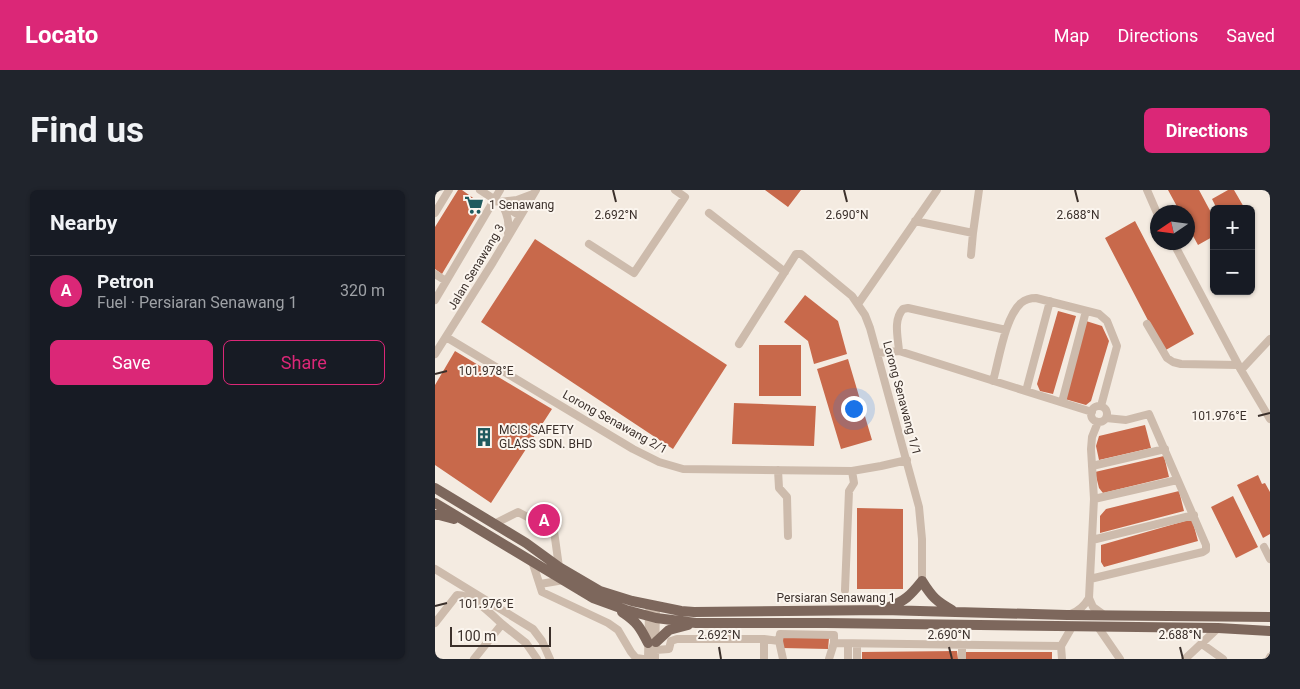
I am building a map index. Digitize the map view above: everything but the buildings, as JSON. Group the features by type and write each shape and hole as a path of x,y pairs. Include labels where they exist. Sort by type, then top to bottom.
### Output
{"main road":[{"name":"Persiaran Senawang 1","path":"435,488 526,543 559,567 600,591 653,606 694,612 884,610 1067,615 1270,617"},
{"name":"Persiaran Senawang 1","path":"435,503 593,598 652,617 696,623 786,629 826,623 1218,628 1270,631"},
{"path":"435,515 469,524"},
{"path":"884,610 911,595 922,581 938,602 954,611"},
{"path":"611,604 635,621 653,645 669,630 696,623"}],"street":[{"path":"435,213 449,190"},
{"path":"480,190 520,216"},
{"path":"435,300 498,202 500,190"},
{"path":"589,244 634,273 685,197 675,190"},
{"path":"858,304 937,190"},
{"path":"971,255 979,190"},
{"path":"1147,190 1154,205"},
{"path":"498,202 517,200 535,192"},
{"name":"Jalan Senawang 3","path":"435,354 535,192"},
{"path":"498,202 508,216 507,238"},
{"path":"709,213 785,272 739,344"},
{"path":"915,221 973,233"},
{"path":"1177,250 1240,368 1270,419"},
{"name":"Lorong Senawang 1/1","path":"785,272 797,254 801,254 852,296 865,315 878,353 919,507 922,539 922,581"},
{"path":"435,274 446,281"},
{"path":"993,381 1011,316 1021,303 1029,299 1036,298 1050,301 1099,314 1107,322 1117,346 1101,406"},
{"path":"1026,390 1050,301"},
{"path":"899,351 897,320 899,313 903,309 908,308 1006,330"},
{"path":"1062,402 1086,310"},
{"path":"1147,324 1167,358 1181,364 1240,368 1270,339"},
{"name":"Lorong Senawang 2/1","path":"447,337 633,449 659,462 683,469 852,471 907,460"},
{"path":"878,353 899,351 1092,412"},
{"path":"1092,412 1095,408 1101,406"},
{"path":"1101,406 1107,411 1107,418"},
{"path":"1092,412 1092,417 1098,422"},
{"path":"1090,579 1206,550 1206,545 1194,515 1149,414 1126,420 1107,418 1098,422 1091,437 1094,499 1089,598 1093,607 1105,615"},
{"path":"1092,466 1165,449"},
{"path":"778,470 779,488 787,497 788,536"},
{"path":"845,590 849,491 854,483 852,471"},
{"path":"1094,499 1177,480"},
{"path":"494,524 518,512 554,531 559,567"},
{"path":"1092,540 1194,515"},
{"path":"1265,546 1270,560"},
{"path":"532,561 542,592 608,623 618,630 635,658 643,659"},
{"path":"435,569 533,628 542,641 550,659"},
{"path":"540,584 564,580"},
{"path":"435,623 457,595 464,595 483,607 526,643 537,659"},
{"path":"1067,615 1079,610 1089,598"},
{"path":"653,606 655,659"},
{"path":"825,634 826,623"},
{"path":"475,659 503,624"},
{"path":"1061,659 1061,646 1072,627"},
{"path":"1098,627 1120,659"},
{"path":"1185,659 1218,628"},
{"path":"783,659 779,641 780,634 786,629 834,634 834,644 829,659"},
{"path":"669,659 671,641 677,639 764,639 779,641"},
{"path":"764,639 764,659"},
{"path":"834,644 1061,646"},
{"path":"848,644 848,659"},
{"path":"857,644 857,659"},
{"path":"1202,644 1223,659"},
{"path":"653,645 669,649"},
{"path":"648,659 653,645"},
{"path":"962,645 962,659"}],"place":[{"name":"1 Senawang","path":"474,205"},
{"name":"MCIS SAFETY GLASS SDN. BHD","path":"484,437"},
{"name":"Petron","path":"544,520"}]}
